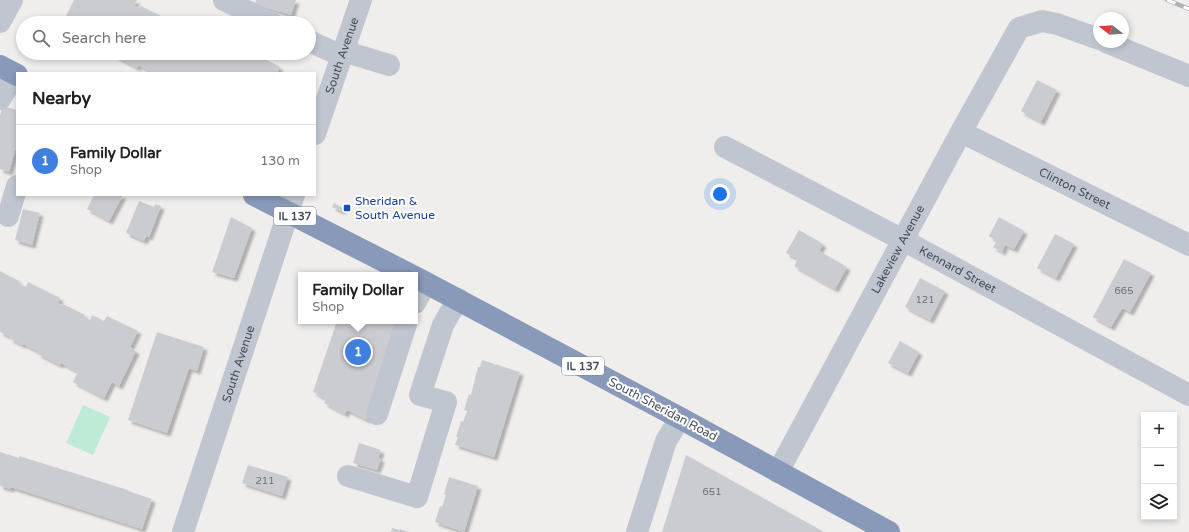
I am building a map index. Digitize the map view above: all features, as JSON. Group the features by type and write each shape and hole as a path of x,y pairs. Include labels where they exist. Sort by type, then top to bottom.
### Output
{"highway":[{"name":"South Sheridan Road","path":"258,196 291,204 407,272"},
{"name":"South Sheridan Road","path":"418,279 680,418 889,532"}],"street":[{"path":"0,22 12,0"},
{"path":"224,0 257,16"},
{"name":"South Avenue","path":"316,131 361,0"},
{"name":"Lakeview Avenue","path":"778,472 961,132 1019,28 1042,21 1058,24 1093,37"},
{"path":"316,44 342,54 389,66"},
{"path":"1121,48 1189,76"},
{"path":"0,99 11,72"},
{"name":"Clinton Street","path":"961,132 1189,245"},
{"name":"Kennard Street","path":"725,147 903,240 1189,395"},
{"path":"8,216 16,189"},
{"name":"South Avenue","path":"183,532 291,204"},
{"path":"348,476 417,497 446,402 420,395 443,325 458,299"},
{"path":"377,414 406,324"},
{"path":"637,532 666,441 680,418"}],"green space":[{"path":"83,405 110,417 93,455 66,443"}],"building":[{"path":"74,0 137,0 134,5 139,8 141,6 161,16 66,16"},
{"path":"256,0 296,0 291,15 255,4"},
{"path":"122,60 266,60 280,67 278,72 151,72 138,65 137,68"},
{"path":"1037,80 1057,90 1041,122 1021,111"},
{"path":"3,106 16,110 16,148 9,172 0,169 0,115"},
{"path":"94,196 122,196 109,221 87,209"},
{"path":"139,201 154,207 155,204 161,206 149,237 146,236 144,241 126,233"},
{"path":"334,203 343,208 342,211 332,207"},
{"path":"23,209 40,213 32,245 15,240"},
{"path":"231,217 252,228 234,278 212,272"},
{"path":"999,217 1024,231 1014,249 1005,245 1002,252 993,247 997,241 989,236"},
{"path":"799,230 823,244 819,251 847,267 835,289 794,266 798,259 786,253"},
{"path":"1055,234 1074,244 1056,278 1037,268"},
{"path":"1124,259 1151,273 1130,312 1122,308 1111,327 1093,317"},
{"path":"0,271 19,281 18,283 26,287 28,282 60,298 58,303 85,315 84,317 90,320 92,315 104,321 107,316 138,331 130,347 136,351 119,386 112,382 104,398 73,382 78,372 61,363 60,365 38,354 39,352 10,339 11,337 0,332"},
{"path":"920,278 945,291 930,320 905,307"},
{"path":"336,324 399,324 367,420 347,410 345,414 324,403 326,399 313,392"},
{"path":"157,332 204,347 197,371 189,368 167,433 128,420"},
{"path":"900,341 919,352 908,373 888,363"},
{"path":"482,360 520,372 494,457 455,445 461,421 463,422 467,411 464,410 469,394 471,395 478,367 480,367"},
{"path":"359,443 381,450 378,458 381,459 377,470 353,463"},
{"path":"0,452 19,458 19,456 152,499 142,529 11,487 11,489 0,486"},
{"path":"686,455 824,532 662,532"},
{"path":"248,465 288,477 282,496 242,483"},
{"path":"449,477 478,486 464,532 435,522 440,506 442,507 446,495 444,494"},
{"path":"392,528 400,529 409,532 391,532"}],"railway":[{"path":"1167,0 1189,9"}],"place":[{"name":"Sheridan & South Avenue","path":"347,208"},
{"name":"Family Dollar","path":"358,352"}]}
